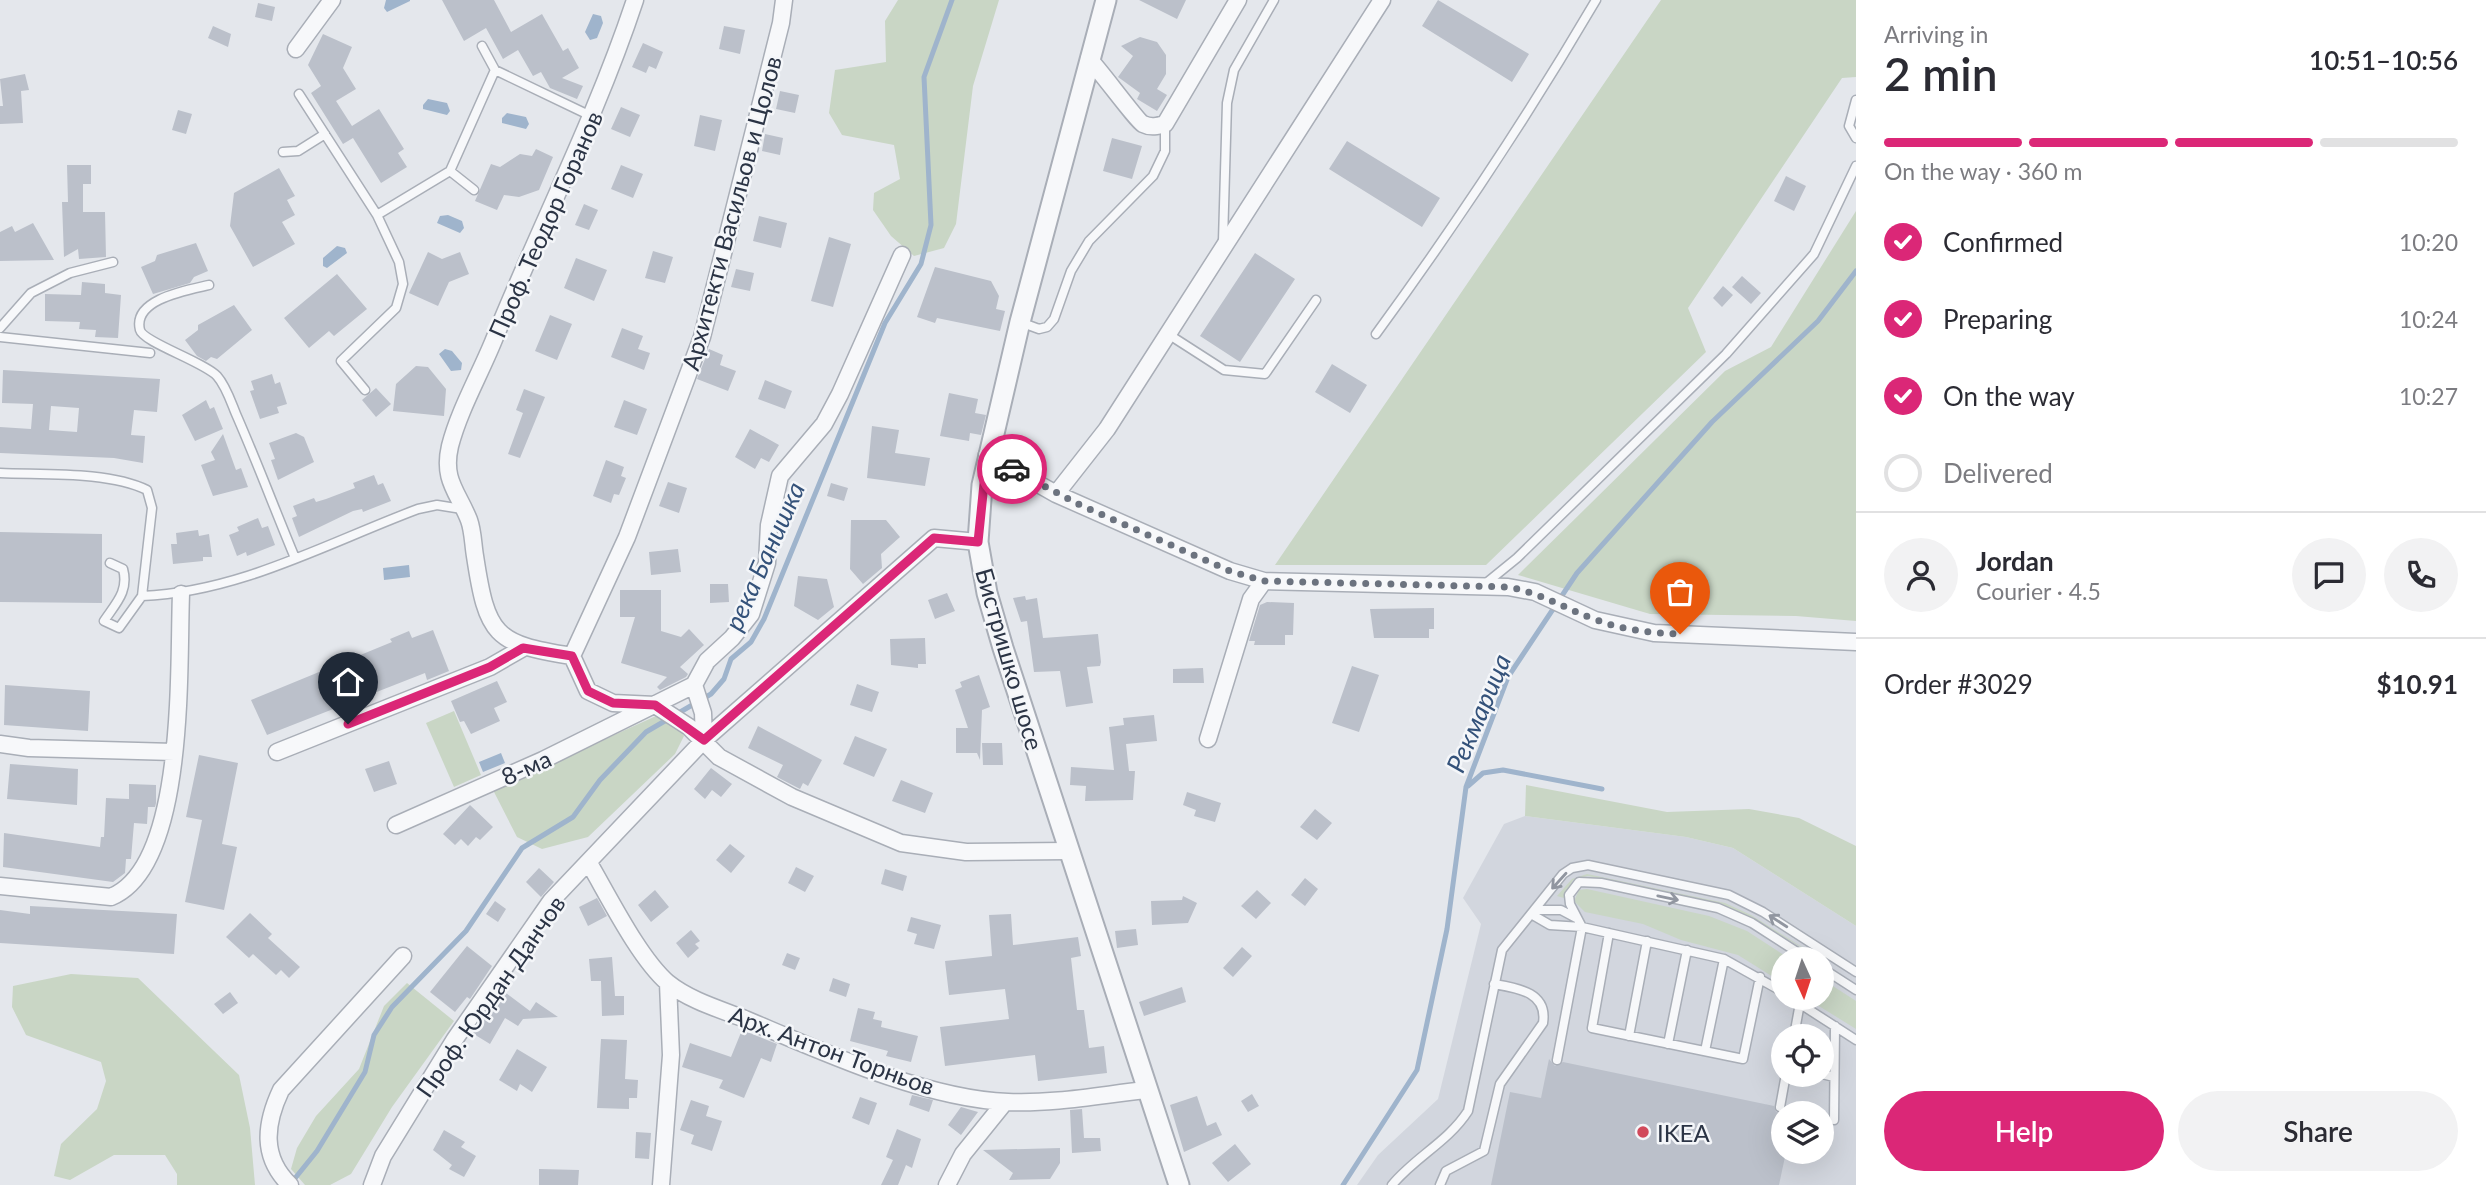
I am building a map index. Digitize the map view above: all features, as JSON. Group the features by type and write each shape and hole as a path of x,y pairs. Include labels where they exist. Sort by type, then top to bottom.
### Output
{"street":[{"path":"296,49 331,0"},
{"name":"Проф. Теодор Горанов","path":"462,509 447,473 450,446 512,295 593,117 635,0"},
{"name":"Архитекти Васильов и Цолов","path":"572,656 627,537 702,337 781,23 784,0"},
{"name":"Бистришко шосе","path":"1106,0 987,455 978,542 990,604 1068,851 1179,1185"},
{"path":"1089,59 1110,80 1142,123 1154,127 1165,124 1238,0"},
{"path":"1056,494 1107,429 1382,0"},
{"path":"704,740 703,713 694,685 707,661 732,638 751,614 767,563 769,525 780,476 824,424 902,255"},
{"path":"987,455 1056,494 1230,571 1264,581 1484,584 1535,592 1575,612 1623,629 1654,633 1856,642"},
{"path":"462,509 471,529 485,606 496,629 507,640 523,648 572,656 588,691 613,703 655,705 689,727 719,757 792,797 901,843 966,852 1068,851"},
{"name":"Проф. Юрдан Данчов","path":"372,1185 383,1156 455,1039 551,901 704,740 934,538 978,542"},
{"path":"1208,739 1251,598 1264,581"},
{"path":"0,886 111,897 128,890 141,874 163,824 171,787 181,594"},
{"path":"278,752 490,667 523,648"},
{"name":"8-ма","path":"396,825 543,760 694,685"},
{"path":"0,744 29,748 174,752"},
{"name":"Арх. Антон Торньов","path":"589,863 652,965 668,983 688,995 808,1046 890,1076 941,1091 1006,1102 1048,1101 1146,1090"},
{"path":"285,1181 271,1162 267,1139 271,1111 281,1090 403,956"},
{"path":"661,1185 671,1055 668,983"},
{"path":"947,1185 963,1154 1006,1102"}],"lane":[{"path":"1223,249 1227,103 1234,70 1274,0"},
{"path":"1377,334 1466,209 1538,98 1596,0"},
{"path":"482,46 495,70 593,117"},
{"path":"377,215 450,171 495,70"},
{"path":"299,94 377,215 400,261 403,284 396,308 341,361 365,390"},
{"path":"1856,100 1849,126 1856,138"},
{"path":"1020,322 1039,329 1047,327 1054,318 1070,271 1089,241 1153,176 1166,151 1165,124"},
{"path":"283,152 298,151 324,134"},
{"path":"1484,584 1517,558 1726,354 1814,254 1856,166"},
{"path":"450,171 474,190"},
{"path":"0,328 31,293 71,273 113,262"},
{"path":"209,285 182,291 146,307 141,316 140,330 145,338 180,352 218,376 295,558"},
{"path":"1168,334 1224,370 1265,374 1316,300"},
{"path":"0,337 150,353"},
{"path":"0,473 82,477 136,485 147,490 152,508 142,596 119,628 104,621 122,594 126,582 122,569 110,563"},
{"path":"142,596 181,594 245,578 418,509 437,505 462,509"},
{"path":"1392,1185 1410,1164 1454,1130 1468,1111 1502,950 1572,868 1597,867 1729,895 1745,902 1856,972"},
{"path":"1557,1060 1582,927 1570,904 1569,895 1573,886 1584,881 1601,883 1718,908 1752,923 1789,947"},
{"path":"1533,912 1561,911 1576,918"},
{"path":"1533,912 1550,925 1582,927 1724,959 1771,984"},
{"path":"1609,933 1592,1028 1743,1059 1760,977"},
{"path":"1629,1036 1647,941"},
{"path":"1668,1044 1687,950"},
{"path":"1705,1051 1724,959"},
{"path":"1834,976 1856,990"},
{"path":"1440,1185 1446,1171 1484,1151 1500,1084 1543,1023 1544,1014 1536,998 1528,992 1494,984"},
{"path":"1811,1010 1856,1040"},
{"path":"1834,1077 1835,1026"}],"shaded area":[{"path":"1525,816 1686,837 1733,848 1856,926 1856,1185 1357,1185 1378,1155 1438,1099 1481,924 1463,898 1504,824"}],"green space":[{"path":"898,0 999,0 973,86 956,224 944,248 914,256 891,236 873,210 874,193 900,179 894,145 842,135 829,113 835,70 886,62 885,21"},
{"path":"1661,0 1856,0 1856,77 1842,78 1688,308 1706,352 1486,565 1275,565"},
{"path":"1856,211 1856,621 1796,616 1650,614 1518,575 1725,371 1771,347"},
{"path":"454,711 481,775 454,787 426,723"},
{"path":"656,716 679,727 684,736 675,754 588,837 542,849 517,837 493,790"},
{"path":"1526,785 1667,812 1749,809 1799,818 1856,846 1856,926 1733,848 1686,837 1525,816"},
{"path":"1587,874 1725,903 1751,915 1802,947 1750,917 1716,903 1588,876 1573,880 1564,898 1557,896 1572,879"},
{"path":"1587,889 1709,916 1747,931 1772,947 1771,976 1738,955 1681,940 1643,924 1585,912 1574,901 1579,890"},
{"path":"71,974 138,978 239,1075 250,1128 255,1185 177,1185 177,1174 165,1155 114,1155 70,1180 54,1176 61,1144 97,1109 106,1081 101,1062 26,1035 12,1007 13,986"},
{"path":"407,983 454,1021 392,1107 351,1174 330,1185 305,1185 291,1169 297,1148 316,1116 359,1069 384,1006"},
{"path":"1834,987 1856,1001 1856,1029 1825,1010 1834,1010"}],"water":[{"path":"386,0 410,1 387,12 384,8"},
{"path":"593,14 601,16 603,23 597,38 590,40 585,32"},
{"path":"428,99 447,103 450,111 447,115 423,109"},
{"path":"507,113 526,117 529,124 526,129 502,123 502,118"},
{"path":"448,215 462,221 464,228 460,233 437,223 440,216"},
{"path":"337,246 345,248 347,253 327,268 323,266 323,258"},
{"path":"445,349 452,351 462,363 461,370 451,371 439,354"},
{"path":"409,565 410,577 384,580 383,568"},
{"path":"501,753 505,763 483,772 479,762"}],"building":[{"path":"442,0 494,0 511,32 542,14 563,51 568,48 579,68 562,78 583,86 577,99 550,88 541,72 533,76 518,50 503,59 486,28 464,41"},
{"path":"1139,0 1186,0 1177,19"},
{"path":"1438,0 1529,54 1512,82 1422,26"},
{"path":"258,3 275,7 272,21 255,17"},
{"path":"213,26 231,34 228,47 208,38"},
{"path":"724,26 745,30 740,54 719,49"},
{"path":"323,34 352,47 343,68 356,89 336,101 352,126 379,109 404,149 398,153 407,167 381,183 353,138 343,144 311,93 321,86 308,65"},
{"path":"1140,37 1157,42 1166,55 1166,74 1157,89 1167,95 1157,111 1137,99 1140,93 1118,77 1133,56 1121,46"},
{"path":"643,43 663,52 656,69 649,66 646,73 632,67"},
{"path":"25,74 29,90 21,91 23,123 0,124 0,106 3,106 0,79"},
{"path":"780,91 799,95 795,113 776,109"},
{"path":"621,107 640,115 630,137 611,129"},
{"path":"178,110 192,114 186,134 172,130"},
{"path":"700,115 722,120 715,151 694,146"},
{"path":"765,134 783,138 780,155 762,151"},
{"path":"1112,138 1142,146 1132,179 1103,171"},
{"path":"1347,141 1440,198 1422,227 1329,169"},
{"path":"536,149 553,157 539,190 519,197 504,195 497,210 475,201 491,164 500,167 520,154 532,156"},
{"path":"67,165 91,165 91,184 83,184 83,212 105,212 106,257 79,259 78,249 64,257 62,202 68,202"},
{"path":"621,165 643,174 633,198 611,189"},
{"path":"279,168 295,196 287,200 295,215 282,222 295,244 253,267 230,226 234,193"},
{"path":"1786,176 1806,186 1794,211 1774,201"},
{"path":"584,204 598,210 589,230 575,225"},
{"path":"759,216 787,223 781,248 753,241"},
{"path":"33,223 54,260 0,261 0,232 12,226 15,232"},
{"path":"829,237 851,244 833,307 811,301"},
{"path":"196,243 208,271 194,277 190,283 153,294 141,267 155,261 157,255"},
{"path":"653,251 673,257 665,283 645,278"},
{"path":"428,252 442,259 460,252 469,274 449,282 438,306 409,293"},
{"path":"1255,253 1295,279 1240,362 1200,336"},
{"path":"576,258 607,270 594,301 564,288"},
{"path":"935,267 991,281 999,296 996,309 1005,311 1000,331 937,318 935,323 917,317"},
{"path":"736,269 754,273 750,291 731,287"},
{"path":"337,274 367,309 334,336 329,331 309,348 284,318"},
{"path":"1742,276 1761,293 1751,304 1732,287"},
{"path":"82,282 105,284 105,293 121,295 118,338 95,337 96,330 79,329 80,322 45,321 45,294 81,295"},
{"path":"1723,286 1733,295 1722,307 1713,298"},
{"path":"234,305 252,330 217,359 211,357 206,361 197,356 185,340 198,330 198,325"},
{"path":"550,315 572,324 557,360 535,351"},
{"path":"622,328 643,336 638,349 650,353 644,370 611,357"},
{"path":"709,349 723,355 720,365 736,371 728,391 697,379"},
{"path":"1332,364 1367,385 1350,413 1315,392"},
{"path":"416,366 428,367 446,389 444,416 393,411 396,384"},
{"path":"3,370 160,379 157,412 134,410 131,435 145,436 143,463 114,458 0,453 0,427 31,429 33,404 2,403","holes":["51,406 79,408 77,432 49,430"]},
{"path":"272,374 275,384 280,382 287,404 277,407 279,413 260,419 250,391 254,390 251,381"},
{"path":"765,380 792,391 785,409 758,399"},
{"path":"376,388 391,404 376,417 362,400"},
{"path":"524,389 545,397 520,458 508,454 523,413 516,410"},
{"path":"949,393 978,399 975,413 986,415 981,435 970,433 969,441 940,436"},
{"path":"206,400 210,409 214,407 223,429 195,441 182,415"},
{"path":"624,400 647,409 637,435 614,427"},
{"path":"872,426 899,430 895,453 930,458 925,486 867,478"},
{"path":"750,429 779,445 769,462 761,458 755,469 735,457"},
{"path":"296,433 304,437 314,462 278,480 269,443"},
{"path":"223,434 236,470 241,468 248,487 213,496 201,465 215,460 211,452"},
{"path":"606,460 624,467 621,476 626,478 619,495 614,494 611,503 593,496"},
{"path":"374,475 378,485 383,483 391,501 363,512 362,509 353,511 299,537 292,518 297,516 293,506 314,498 316,502 355,488 353,483"},
{"path":"668,482 687,488 679,513 659,506"},
{"path":"831,483 848,488 844,501 827,496"},
{"path":"258,518 262,528 268,526 275,545 247,556 246,552 237,556 229,535 239,531 237,527"},
{"path":"851,520 886,520 900,537 881,554 882,568 863,584 850,569"},
{"path":"198,530 199,536 209,534 212,557 203,557 203,561 173,564 171,544 177,544 176,533"},
{"path":"0,532 102,534 102,603 0,602"},
{"path":"678,549 681,572 651,575 649,552"},
{"path":"798,576 827,579 834,607 818,620 794,606"},
{"path":"710,584 728,584 729,602 710,603"},
{"path":"620,590 661,590 661,631 681,637 689,629 704,645 680,667 688,674 686,677 660,690 657,687 667,677 621,663 635,617 620,617"},
{"path":"947,593 955,611 935,619 928,600"},
{"path":"1025,596 1026,600 1037,598 1043,638 1098,634 1100,666 1087,667 1093,703 1066,707 1060,671 1034,672 1027,621 1021,622 1013,598"},
{"path":"1267,602 1294,603 1293,635 1285,635 1285,645 1254,645 1255,641 1249,641 1260,605"},
{"path":"1434,608 1434,629 1429,629 1429,638 1374,638 1370,609"},
{"path":"433,630 449,671 427,680 425,673 267,735 251,700 392,642 390,639 409,631 412,638"},
{"path":"925,638 926,664 918,664 918,668 891,665 890,639"},
{"path":"1352,666 1379,675 1359,732 1332,723"},
{"path":"1203,668 1204,683 1173,683 1173,669"},
{"path":"979,675 990,707 982,710 980,760 977,753 956,753 956,728 968,728 955,690 962,687 960,682"},
{"path":"497,681 507,702 494,708 500,721 471,734 464,721 460,722 451,701"},
{"path":"857,684 879,692 872,712 850,705"},
{"path":"5,685 90,691 88,731 4,725"},
{"path":"1154,715 1157,741 1126,744 1129,771 1135,771 1133,800 1085,801 1086,786 1070,785 1071,767 1114,770 1109,727 1124,725 1123,718"},
{"path":"758,726 822,760 808,786 803,783 800,789 777,777 783,765 748,748"},
{"path":"855,736 887,749 874,777 843,764"},
{"path":"982,743 1002,743 1003,765 983,765"},
{"path":"199,755 238,763 222,844 237,847 224,910 185,902 202,820 186,817"},
{"path":"389,761 397,784 374,792 365,769"},
{"path":"10,764 78,769 77,805 7,799"},
{"path":"711,768 732,784 721,797 712,790 705,799 694,789"},
{"path":"901,780 933,793 925,813 892,801"},
{"path":"129,784 156,785 156,803 155,807 148,807 147,824 134,823 131,859 126,859 125,873 113,882 3,867 4,833 100,847 101,837 104,837 106,798 129,799"},
{"path":"1187,792 1221,803 1215,822 1194,816 1196,810 1183,805"},
{"path":"470,805 493,827 480,840 476,837 468,846 461,839 455,845 443,834"},
{"path":"1315,809 1332,823 1317,840 1300,827"},
{"path":"730,844 745,856 731,873 716,860"},
{"path":"796,867 814,876 805,892 788,883"},
{"path":"539,868 554,882 541,897 526,882"},
{"path":"885,869 907,876 903,891 881,884"},
{"path":"1305,878 1318,889 1305,906 1291,895"},
{"path":"655,890 669,907 651,922 638,905"},
{"path":"1257,890 1271,903 1256,919 1241,906"},
{"path":"1183,896 1197,903 1188,923 1152,925 1151,901 1182,900"},
{"path":"597,898 607,916 588,926 579,907"},
{"path":"495,901 506,909 498,922 486,914"},
{"path":"30,906 177,914 174,954 0,943 0,910 30,914"},
{"path":"250,913 272,934 268,938 300,967 289,978 281,970 276,975 253,954 249,958 226,937"},
{"path":"1011,914 1013,945 1078,937 1081,956 1071,958 1077,1010 1084,1010 1089,1048 1104,1046 1107,1073 1038,1081 1035,1055 945,1066 940,1027 1009,1019 1005,989 949,995 945,961 992,956 989,915"},
{"path":"911,917 941,925 934,949 914,944 917,934 907,931"},
{"path":"1136,929 1138,945 1117,948 1115,931"},
{"path":"691,930 700,941 695,944 699,948 688,958 676,943"},
{"path":"467,946 492,966 470,999 467,997 455,1012 430,992"},
{"path":"1242,947 1252,956 1233,977 1223,968"},
{"path":"787,953 800,958 795,970 782,965"},
{"path":"612,957 615,996 624,996 624,1015 602,1016 601,981 591,981 589,959"},
{"path":"833,978 850,984 846,997 829,991"},
{"path":"1182,987 1186,1002 1144,1016 1139,1002"},
{"path":"502,990 530,1011 536,1002 558,1017 523,1019 518,1026 505,1018 490,1044 472,1033"},
{"path":"230,992 238,1003 223,1014 214,1004"},
{"path":"858,1008 875,1012 873,1019 882,1021 881,1027 918,1036 911,1062 886,1056 888,1051 850,1041"},
{"path":"742,1030 777,1044 771,1062 761,1058 744,1098 719,1088 723,1080 682,1067 690,1043 731,1057"},
{"path":"601,1039 627,1040 625,1079 638,1080 637,1098 629,1098 629,1109 597,1108"},
{"path":"517,1049 547,1067 532,1092 520,1084 517,1091 499,1080"},
{"name":"IKEA","path":"1549,1059 1555,1066 1563,1062 1771,1105 1771,1164 1783,1164 1779,1185 1491,1185 1510,1092 1541,1098"},
{"path":"1252,1094 1259,1106 1248,1112 1241,1101"},
{"path":"912,1095 933,1100 929,1112 909,1105"},
{"path":"1197,1096 1207,1126 1216,1122 1222,1135 1184,1152 1170,1105"},
{"path":"860,1097 877,1103 869,1125 852,1118"},
{"path":"691,1100 709,1106 706,1116 722,1121 712,1151 691,1144 694,1135 680,1130"},
{"path":"961,1107 978,1112 961,1135 948,1125"},
{"path":"1082,1109 1084,1138 1100,1138 1101,1151 1072,1153 1070,1110"},
{"path":"897,1129 921,1139 912,1168 906,1165 898,1185 881,1185 893,1160 886,1157"},
{"path":"444,1130 465,1142 461,1147 476,1156 464,1177 449,1169 452,1165 433,1150"},
{"path":"636,1132 651,1133 649,1159 635,1158"},
{"path":"1235,1144 1251,1164 1228,1182 1212,1163"},
{"path":"1060,1148 1060,1163 1050,1179 1009,1180 1013,1173 983,1150"},
{"path":"539,1169 579,1170 578,1185 539,1185"}],"waterway":[{"name":"река Банишка","path":"292,1182 317,1151 365,1072 374,1035 392,1007 466,931 522,848 573,817 600,780 646,732 711,694 724,679 731,659 751,642 764,619 885,323 921,264 931,225 924,77 952,0"},
{"name":"Рекмарица","path":"1343,1185 1417,1070 1447,929 1466,787 1508,677 1577,573 1712,422 1818,321 1856,271"},
{"path":"1468,786 1483,773 1503,770 1602,789"}],"way so far":[{"path":"1012,469 1080,505 1230,571 1264,581 1440,586 1484,584 1508,587 1535,592 1575,612 1623,629 1680,634"}],"place":[{"name":"IKEA","path":"1643,1132"}],"route":[{"path":"348,724 490,667 523,648 572,656 588,691 613,703 655,705 704,740 934,538 978,542 987,455 1012,469"}]}
